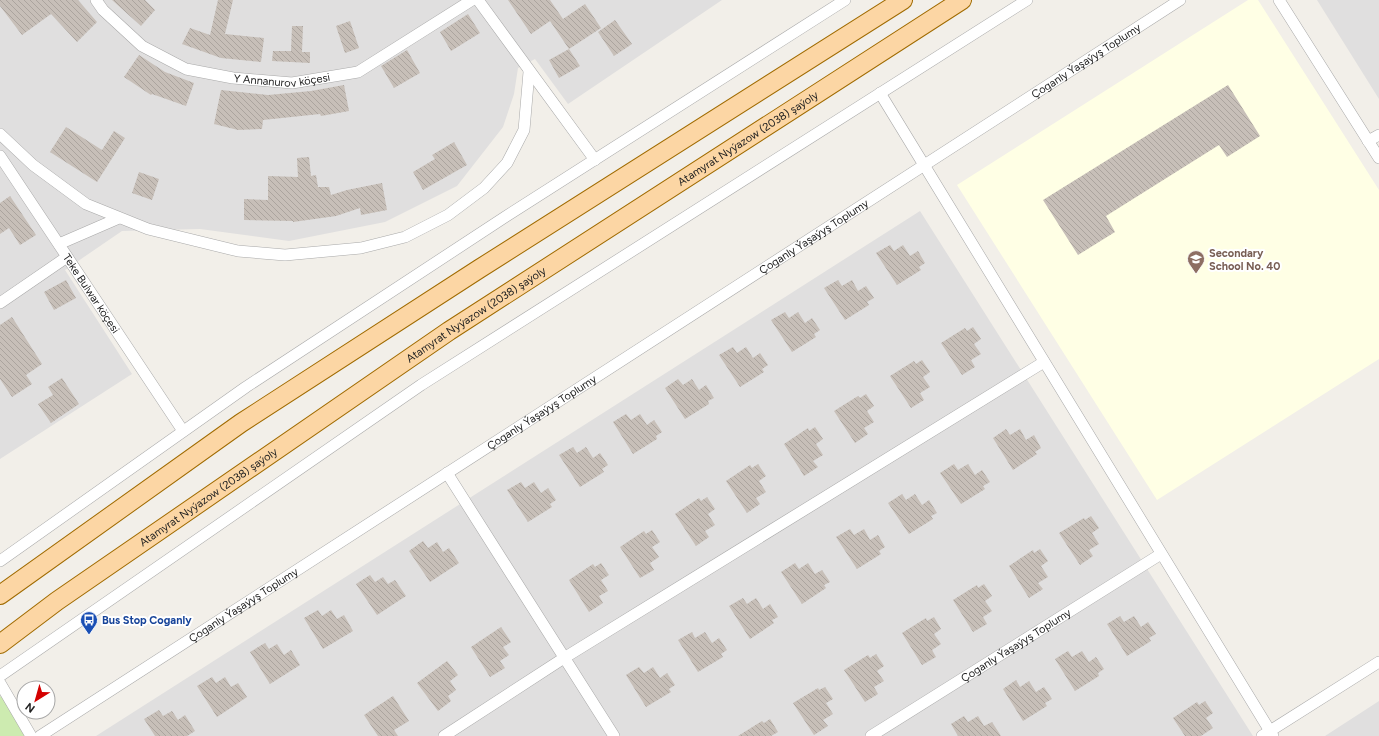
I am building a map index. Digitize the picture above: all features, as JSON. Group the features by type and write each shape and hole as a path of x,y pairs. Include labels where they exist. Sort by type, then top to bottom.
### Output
{"main road":[{"path":"0,595 241,423 479,269 903,0"},
{"name":"Atamyrat Nyýazow (2038) şaýoly","path":"0,644 57,601 449,330 962,0"}],"street":[{"name":"Y Annanurov köçesi","path":"96,0 103,10 142,46 186,69 233,78 292,83 358,72 472,0"},
{"path":"478,0 595,160"},
{"path":"0,561 183,430 260,378 505,217 845,0"},
{"path":"0,676 422,385 1027,0"},
{"name":"Çoganly Ýaşaýyş Toplumy","path":"40,736 1180,0"},
{"path":"1279,0 1379,158"},
{"path":"0,134 33,165 86,204 148,229 238,251 285,255 361,248 405,237 448,215 484,188 507,163 524,130 530,72"},
{"path":"880,93 1161,554 1268,734 1379,662"},
{"path":"1368,141 1379,135"},
{"name":"Teke Bulwar köçesi","path":"0,156 183,430"},
{"path":"59,244 119,218"},
{"path":"0,303 68,257"},
{"path":"444,736 564,658 1044,362"},
{"path":"447,474 614,736"},
{"name":"Çoganly Ýaşaýyş Toplumy","path":"871,736 1161,554"},
{"path":"0,683 31,736"}],"shaded area":[{"path":"0,0 722,0 568,104 535,59 518,68 514,94 503,127 457,186 385,222 289,241 200,229 122,231 65,270 132,374 0,459"},
{"name":"Secondary School No. 40","path":"1248,0 1258,0 1379,190 1379,359 1157,500 957,185"},
{"path":"1317,0 1379,0 1379,99"},
{"path":"920,211 1253,736 96,736"},
{"path":"1379,701 1379,736 1325,736"}],"green space":[{"path":"0,696 5,700 16,717 16,720 18,720 28,736 0,736"}],"building":[{"path":"0,0 78,0 97,22 77,42 51,14 22,35 0,6"},
{"path":"112,0 145,0 155,10 141,26"},
{"path":"218,0 233,0 225,34 264,38 261,62 221,58 182,44 190,28 210,35"},
{"path":"508,0 550,0 563,19 585,4 601,28 569,49 550,21 531,34"},
{"path":"468,14 480,33 451,51 440,32"},
{"path":"615,20 632,44 614,56 598,32"},
{"path":"350,21 359,48 345,53 336,26"},
{"path":"292,26 303,26 302,52 310,52 310,63 272,61 273,51 291,51"},
{"path":"569,49 580,66 559,78 549,60"},
{"path":"407,50 420,73 394,88 381,66"},
{"path":"139,55 165,72 194,83 186,106 152,94 151,95 124,77"},
{"path":"344,85 349,111 321,116 320,114 263,120 262,129 238,130 214,124 221,90 268,95 311,91"},
{"path":"1228,85 1260,136 1227,157 1219,145 1106,216 1115,232 1078,255 1043,200"},
{"path":"66,127 102,150 114,131 125,138 97,182 50,152"},
{"path":"454,142 467,165 423,190 413,172 435,159 432,155"},
{"path":"309,157 311,176 316,175 318,187 329,187 331,195 347,190 382,183 387,210 361,215 360,208 336,216 293,222 244,220 244,199 268,200 268,176 298,177 297,158"},
{"path":"139,172 159,179 152,200 132,193"},
{"path":"10,196 36,235 20,245 9,228 0,234 0,203"},
{"path":"890,245 894,251 903,245 910,256 918,251 925,263 919,267 921,270 897,285 876,253"},
{"path":"66,280 76,298 54,310 44,292"},
{"path":"838,280 842,286 852,280 858,291 866,286 874,298 867,302 869,305 845,320 824,288"},
{"path":"785,312 789,318 798,312 805,323 812,318 820,330 814,334 816,337 792,352 771,320"},
{"path":"12,317 42,364 26,375 32,384 12,397 0,379 0,325"},
{"path":"973,327 981,339 974,344 981,354 971,360 975,367 962,375 941,343 965,328 967,331"},
{"path":"733,347 737,353 746,347 753,358 760,353 768,365 762,369 764,372 740,387 719,355"},
{"path":"922,360 930,372 923,377 930,387 920,393 924,400 911,408 890,376 914,361 916,364"},
{"path":"62,378 79,404 51,423 38,404 53,395 48,387"},
{"path":"678,379 683,385 692,379 699,390 706,385 714,398 708,401 709,404 685,419 665,388"},
{"path":"866,394 874,406 867,411 874,422 864,428 868,434 855,443 834,411 858,396 860,398"},
{"path":"626,414 631,420 640,414 647,425 654,420 662,432 656,436 657,439 633,454 613,422"},
{"path":"815,427 823,439 816,444 823,455 813,461 818,467 804,476 784,444 808,428 809,431"},
{"path":"1006,429 1010,435 1020,429 1026,440 1034,435 1041,448 1035,452 1037,454 1013,470 993,438"},
{"path":"573,447 577,453 586,447 593,458 600,453 608,465 602,469 604,472 580,487 559,455"},
{"path":"758,464 766,476 759,481 766,492 756,498 760,504 747,513 726,481 750,465 752,468"},
{"path":"954,464 958,470 968,464 975,475 982,470 990,482 983,486 985,489 961,504 940,473"},
{"path":"521,482 525,488 534,482 541,493 548,488 556,500 550,504 552,507 528,522 507,490"},
{"path":"902,494 906,500 915,494 922,505 929,500 937,513 931,516 933,519 909,534 888,503"},
{"path":"707,497 715,509 708,514 715,525 705,531 709,537 696,546 675,514 699,498 701,501"},
{"path":"1091,516 1099,528 1092,533 1099,544 1089,550 1093,556 1080,565 1059,533 1084,518 1085,520"},
{"path":"850,529 854,535 864,529 870,540 878,535 885,547 879,551 881,554 857,569 836,537"},
{"path":"652,530 660,542 652,547 659,557 650,563 654,570 640,578 620,547 644,531 646,534"},
{"path":"423,541 428,548 437,542 443,552 449,548 459,563 430,582 409,551"},
{"path":"1040,549 1048,561 1041,566 1048,577 1038,583 1043,589 1029,598 1009,566 1033,550 1034,553"},
{"path":"601,563 609,575 601,580 608,591 599,596 603,603 589,612 569,580 593,564 595,567"},
{"path":"795,563 799,569 808,563 815,574 822,570 830,582 824,585 826,588 802,604 781,572"},
{"path":"370,575 375,582 383,577 388,584 395,580 406,596 377,615 356,584"},
{"path":"984,584 992,596 985,601 992,611 983,617 987,624 973,632 953,600 977,585 978,588"},
{"path":"743,598 747,604 756,598 763,609 770,604 778,617 772,620 774,623 750,639 729,606"},
{"path":"318,610 322,616 331,610 337,619 344,615 353,631 323,649 304,618"},
{"path":"1120,616 1124,622 1134,616 1141,627 1148,622 1156,634 1149,638 1151,641 1127,656 1107,624"},
{"path":"934,617 941,629 934,634 941,644 932,650 936,657 922,665 902,633 926,618 927,621"},
{"path":"501,627 511,642 503,647 509,655 500,661 505,668 490,677 471,647"},
{"path":"692,632 695,638 705,632 712,643 719,638 727,650 721,654 723,657 698,672 678,640"},
{"path":"265,643 269,649 277,644 284,655 291,650 300,665 270,684 250,652"},
{"path":"1068,651 1072,657 1082,651 1089,662 1096,657 1104,669 1098,673 1099,676 1075,691 1055,659"},
{"path":"876,654 884,666 877,671 884,681 874,687 878,694 865,702 844,670 868,655 870,658"},
{"path":"447,661 458,675 450,681 456,690 448,696 451,701 438,711 417,683"},
{"path":"639,667 644,673 653,667 660,678 667,673 675,685 669,689 671,692 646,707 626,675"},
{"path":"212,677 216,683 225,677 231,687 238,683 247,697 217,717 197,686"},
{"path":"1016,680 1020,687 1029,681 1036,692 1044,687 1052,699 1045,703 1047,706 1023,721 1003,689"},
{"path":"825,687 833,699 826,703 833,714 823,720 828,726 814,735 793,703 818,688 819,690"},
{"path":"393,696 409,721 394,730 398,736 378,736 364,715"},
{"path":"1205,701 1213,713 1206,718 1213,728 1201,736 1185,736 1173,718 1197,702 1199,705"},
{"path":"159,710 163,716 172,711 178,720 185,715 195,731 187,736 155,736 144,719"},
{"path":"964,716 968,722 978,716 984,726 992,722 1001,736 958,736 951,724"},
{"path":"770,719 778,732 771,736 738,736 762,721 764,723"}],"place":[{"name":"Secondary School No. 40","path":"1196,274"},
{"name":"Bus Stop Coganly","path":"89,635"}]}
